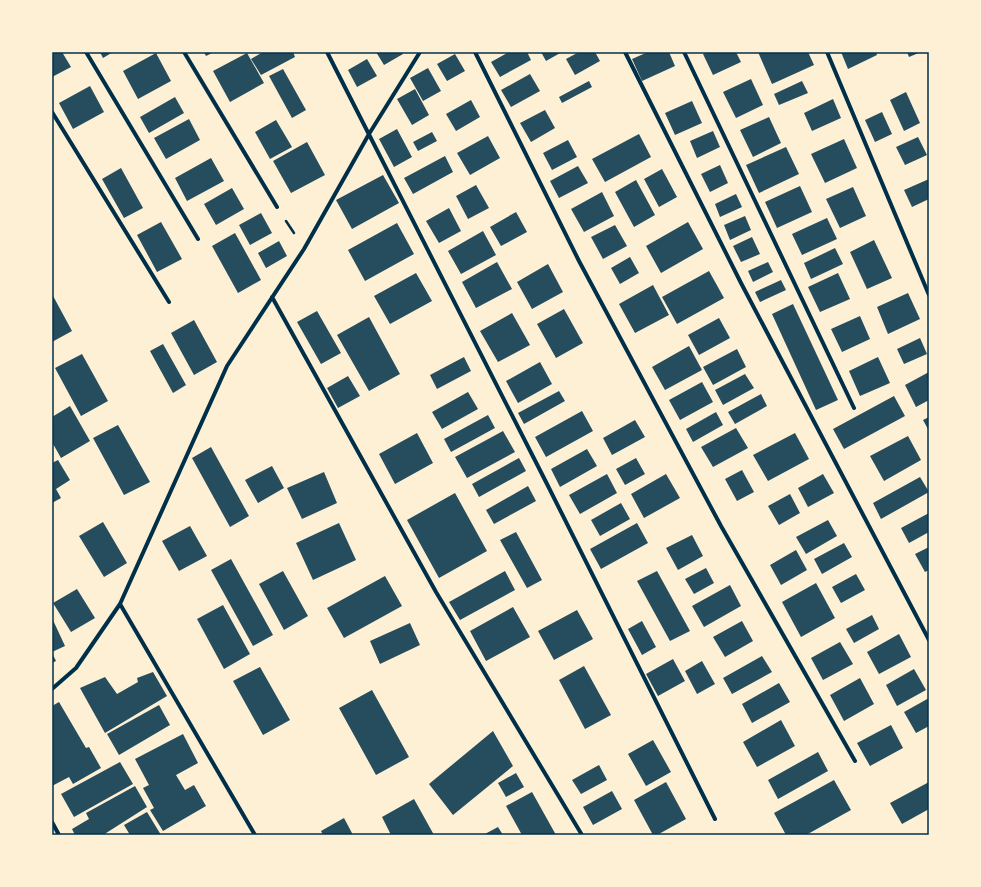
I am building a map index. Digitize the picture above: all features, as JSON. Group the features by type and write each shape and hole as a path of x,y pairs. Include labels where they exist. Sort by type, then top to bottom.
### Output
{"street":[{"path":"86,52 198,239"},
{"path":"184,52 277,207"},
{"path":"327,52 716,819"},
{"path":"52,689 76,668 120,604 227,366 304,249 369,134 420,52"},
{"path":"475,52 579,261 717,519 855,761"},
{"path":"625,52 741,283 929,640"},
{"path":"684,52 854,408"},
{"path":"827,52 929,295"},
{"path":"52,112 168,302"},
{"path":"272,297 436,592 582,835"},
{"path":"120,604 255,835"},
{"path":"52,822 59,835"}],"path":[{"path":"277,207 304,249"}],"building":[{"path":"52,52 62,52 71,67 52,77"},
{"path":"100,52 113,52 103,58"},
{"path":"204,52 214,52 206,56"},
{"path":"263,52 293,52 295,57 261,75 251,59"},
{"path":"376,52 402,52 403,54 384,65"},
{"path":"509,52 527,52 531,60 500,77 491,62"},
{"path":"541,52 562,52 546,61"},
{"path":"579,52 595,52 600,61 575,75 566,59"},
{"path":"648,52 669,52 675,66 642,81 632,59"},
{"path":"708,52 736,52 741,62 713,75 703,54"},
{"path":"758,52 808,52 814,65 772,84"},
{"path":"841,52 876,52 877,55 848,69"},
{"path":"907,52 921,52 909,57"},
{"path":"156,53 171,81 138,99 123,71"},
{"path":"247,53 264,83 230,102 213,71"},
{"path":"455,54 465,71 447,81 437,64"},
{"path":"367,59 377,76 357,87 348,70"},
{"path":"428,68 441,91 423,101 410,78"},
{"path":"283,69 306,110 292,118 269,76"},
{"path":"530,74 540,91 511,107 501,90"},
{"path":"751,79 763,105 736,118 723,92"},
{"path":"589,81 592,87 562,103 559,97"},
{"path":"802,81 808,93 779,105 774,94"},
{"path":"90,86 104,112 73,129 59,103"},
{"path":"415,89 429,115 412,125 397,99"},
{"path":"906,92 920,123 904,131 890,100"},
{"path":"175,97 184,113 149,133 140,117"},
{"path":"833,99 841,118 812,131 804,113"},
{"path":"471,100 480,117 456,131 446,114"},
{"path":"692,101 702,123 675,135 665,113"},
{"path":"545,110 555,128 531,142 520,123"},
{"path":"882,112 892,134 875,142 865,120"},
{"path":"769,117 781,143 753,157 740,130"},
{"path":"189,119 200,140 166,159 154,138"},
{"path":"276,120 292,147 270,159 255,132"},
{"path":"397,129 412,157 394,167 379,139"},
{"path":"713,131 720,147 697,158 690,141"},
{"path":"432,132 437,141 418,151 413,142"},
{"path":"639,134 651,157 605,182 592,159"},
{"path":"488,136 500,158 470,175 457,153"},
{"path":"918,137 927,155 905,165 896,147"},
{"path":"844,139 857,168 825,183 811,154"},
{"path":"568,140 577,157 552,170 543,153"},
{"path":"307,142 325,175 291,193 273,161"},
{"path":"786,147 799,174 759,193 746,165"},
{"path":"445,156 453,172 413,194 404,178"},
{"path":"211,158 224,181 187,201 175,178"},
{"path":"720,165 728,183 710,192 701,174"},
{"path":"578,166 588,183 559,198 550,181"},
{"path":"121,168 143,208 124,218 102,179"},
{"path":"662,169 677,197 659,207 644,179"},
{"path":"383,175 399,203 352,229 336,200"},
{"path":"929,179 929,199 912,207 904,190"},
{"path":"636,180 655,215 634,227 615,192"},
{"path":"476,185 489,208 468,219 456,196"},
{"path":"800,186 812,212 777,228 765,202"},
{"path":"853,187 866,216 840,228 826,199"},
{"path":"232,188 244,209 216,225 204,204"},
{"path":"602,192 614,216 584,232 571,209"},
{"path":"736,194 742,207 720,217 715,204"},
{"path":"449,208 461,231 439,243 426,221"},
{"path":"516,212 527,232 501,246 490,227"},
{"path":"261,213 272,233 250,245 239,225"},
{"path":"745,216 751,230 730,240 724,225"},
{"path":"827,218 837,239 802,255 792,234"},
{"path":"161,222 182,259 157,272 137,235"},
{"path":"688,222 703,249 661,273 646,246"},
{"path":"397,223 414,254 365,281 348,250"},
{"path":"615,225 627,246 603,259 591,237"},
{"path":"483,231 496,255 461,274 448,251"},
{"path":"235,233 261,280 238,293 212,246"},
{"path":"752,237 760,254 741,262 733,246"},
{"path":"874,240 892,278 867,289 850,252"},
{"path":"279,241 287,256 266,268 258,253"},
{"path":"835,248 843,264 811,279 804,263"},
{"path":"630,257 639,273 620,284 611,268"},
{"path":"497,262 512,289 476,308 462,282"},
{"path":"768,262 773,272 753,282 748,271"},
{"path":"548,264 563,292 532,309 517,282"},
{"path":"709,271 724,298 677,324 662,297"},
{"path":"416,273 432,301 390,324 374,296"},
{"path":"838,273 850,299 820,312 808,287"},
{"path":"781,280 786,290 760,302 755,292"},
{"path":"653,285 669,315 635,333 619,304"},
{"path":"908,293 920,319 888,334 877,307"},
{"path":"52,294 72,331 52,342"},
{"path":"793,304 838,400 816,410 772,314"},
{"path":"564,309 583,343 556,358 537,324"},
{"path":"317,311 341,353 321,364 297,322"},
{"path":"512,313 530,345 498,362 480,331"},
{"path":"860,316 870,339 842,352 831,329"},
{"path":"369,317 400,374 369,391 337,335"},
{"path":"719,318 730,338 699,355 688,335"},
{"path":"194,320 217,362 194,375 171,333"},
{"path":"920,338 927,354 904,364 897,349"},
{"path":"163,344 186,385 173,393 150,351"},
{"path":"689,346 702,370 665,390 652,367"},
{"path":"737,349 746,367 713,385 703,367"},
{"path":"82,354 108,401 81,416 55,368"},
{"path":"464,357 471,371 437,389 430,375"},
{"path":"878,357 890,383 860,396 849,371"},
{"path":"540,362 552,384 518,403 506,381"},
{"path":"929,372 929,400 916,407 905,385"},
{"path":"745,374 754,388 723,405 715,390"},
{"path":"348,376 360,396 338,408 327,388"},
{"path":"702,382 713,402 680,420 669,400"},
{"path":"559,391 565,401 524,424 518,413"},
{"path":"468,392 478,409 442,429 432,412"},
{"path":"761,394 767,406 735,424 728,412"},
{"path":"894,396 905,416 844,449 833,429"},
{"path":"70,406 90,441 61,458 52,442 52,417"},
{"path":"582,411 593,431 546,457 535,437"},
{"path":"716,412 723,425 693,442 686,429"},
{"path":"488,415 495,428 451,452 444,439"},
{"path":"929,417 929,431 923,420"},
{"path":"635,420 645,437 612,455 603,438"},
{"path":"118,425 150,482 124,495 93,438"},
{"path":"736,428 748,448 713,467 701,447"},
{"path":"503,431 515,452 467,478 455,457"},
{"path":"417,433 433,463 395,484 379,454"},
{"path":"795,433 809,459 768,481 753,455"},
{"path":"908,436 921,460 884,481 870,456"},
{"path":"211,447 249,516 230,527 192,458"},
{"path":"587,449 597,466 560,487 551,469"},
{"path":"519,458 526,471 479,497 472,484"},
{"path":"636,458 645,474 625,485 616,469"},
{"path":"58,460 70,480 56,489 61,498 52,503 52,463"},
{"path":"272,466 284,488 258,503 245,480"},
{"path":"742,470 754,492 737,501 725,479"},
{"path":"324,472 337,503 302,519 287,488"},
{"path":"607,474 617,493 580,514 569,495"},
{"path":"666,474 680,498 644,518 631,494"},
{"path":"823,474 834,493 808,507 798,488"},
{"path":"920,477 929,492 881,519 873,503"},
{"path":"528,486 536,501 494,524 486,510"},
{"path":"455,493 487,551 439,578 407,520"},
{"path":"790,494 800,513 779,525 768,506"},
{"path":"621,503 630,519 600,536 591,520"},
{"path":"929,513 929,532 909,543 901,528"},
{"path":"828,520 837,536 806,554 796,537"},
{"path":"103,522 127,563 104,577 79,536"},
{"path":"339,523 356,560 313,580 296,543"},
{"path":"637,523 648,543 601,569 590,549"},
{"path":"190,526 207,556 179,571 162,541"},
{"path":"516,532 542,580 527,588 500,540"},
{"path":"692,535 703,556 678,570 666,548"},
{"path":"844,543 852,557 822,574 814,559"},
{"path":"929,547 929,570 925,572 915,554"},
{"path":"796,550 807,570 781,585 770,565"},
{"path":"231,559 273,635 253,646 211,570"},
{"path":"706,568 714,583 694,594 685,579"},
{"path":"283,571 308,616 284,630 259,584"},
{"path":"505,571 515,590 460,620 449,602"},
{"path":"657,571 690,631 670,641 637,581"},
{"path":"856,574 865,590 841,603 832,587"},
{"path":"385,576 402,606 344,638 327,608"},
{"path":"816,583 835,618 801,637 782,602"},
{"path":"730,585 741,606 704,627 692,606"},
{"path":"77,589 95,618 71,632 53,603"},
{"path":"223,605 250,654 224,669 197,619"},
{"path":"513,607 530,637 486,661 470,631"},
{"path":"577,610 593,639 554,660 538,631"},
{"path":"872,615 879,629 854,643 846,629"},
{"path":"52,618 65,646 52,652"},
{"path":"642,621 656,647 642,655 628,629"},
{"path":"742,621 753,641 725,657 713,637"},
{"path":"410,623 420,645 380,664 370,641"},
{"path":"899,634 911,657 879,674 867,652"},
{"path":"840,642 853,664 823,680 811,658"},
{"path":"52,653 56,661 52,663"},
{"path":"762,656 772,672 732,694 723,678"},
{"path":"673,659 685,681 658,696 646,674"},
{"path":"702,661 715,684 697,694 685,671"},
{"path":"584,666 611,715 585,729 559,680"},
{"path":"260,667 290,720 263,735 233,681"},
{"path":"914,669 926,690 897,706 886,685"},
{"path":"153,672 167,696 105,733 80,688 105,677 117,694 138,682 137,678"},
{"path":"860,678 874,704 844,721 830,695"},
{"path":"779,683 790,702 752,723 742,704"},
{"path":"372,690 409,757 376,775 339,708"},
{"path":"929,698 929,726 916,733 904,712"},
{"path":"59,702 86,748 89,747 101,768 73,784 69,777 52,786 52,706"},
{"path":"159,705 170,725 119,755 107,734"},
{"path":"781,720 795,746 757,767 743,742"},
{"path":"891,725 903,748 870,766 857,743"},
{"path":"493,731 513,766 453,815 429,784"},
{"path":"183,734 198,763 176,775 185,790 194,785 206,806 163,831 150,810 154,808 143,788 149,785 135,759"},
{"path":"653,740 671,772 646,786 628,754"},
{"path":"818,752 828,771 778,799 768,780"},
{"path":"120,762 133,784 74,817 61,794"},
{"path":"599,765 607,780 581,794 572,780"},
{"path":"516,773 524,787 506,797 498,783"},
{"path":"834,780 851,810 806,835 786,835 774,813"},
{"path":"666,782 686,819 657,835 653,835 634,800"},
{"path":"929,782 929,809 902,824 890,803"},
{"path":"135,786 147,807 103,835 75,835 72,829 89,819 86,813"},
{"path":"612,791 622,809 593,825 583,807"},
{"path":"532,792 556,835 522,835 506,806"},
{"path":"414,799 434,835 391,835 382,817"},
{"path":"147,812 161,835 130,835 124,825"},
{"path":"344,818 353,835 323,835 321,831"},
{"path":"498,827 503,835 483,835"}]}
